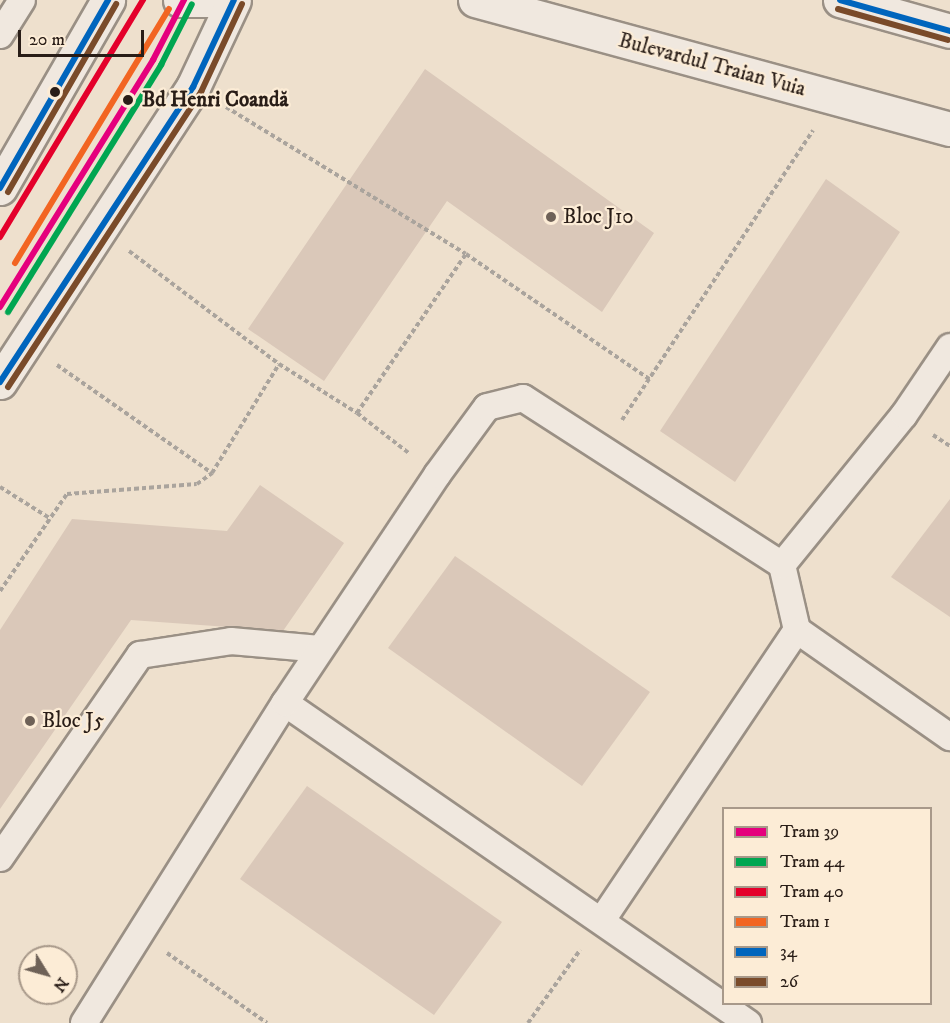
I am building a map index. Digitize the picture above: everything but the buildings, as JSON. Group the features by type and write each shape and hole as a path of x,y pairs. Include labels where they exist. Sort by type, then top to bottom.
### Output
{"main road":[{"path":"0,188 108,0"},
{"path":"180,0 220,0"},
{"path":"0,382 193,87 234,0"},
{"name":"Bulevardul Traian Vuia","path":"475,0 950,129"},
{"path":"840,0 950,31"}],"lane":[{"path":"0,35 22,0"},
{"path":"782,565 904,415 950,347"},
{"path":"84,1023 320,650 437,475 487,407 523,398 782,565 797,630 950,737"},
{"path":"602,920 797,630"},
{"path":"0,858 140,655 231,640 320,650"},
{"path":"285,704 722,1005"},
{"path":"722,1005 748,1023"}],"path":[{"path":"193,87 466,254 649,379"},
{"path":"602,450 834,97"},
{"path":"99,229 279,364 357,413 437,475"},
{"path":"357,413 466,254"},
{"path":"25,343 212,472"},
{"path":"0,591 68,494 197,484 212,472 279,364"},
{"path":"0,487 51,519"},
{"path":"528,1023 602,920"},
{"path":"141,935 267,1023"}],"tram line":[{"name":"40","path":"0,237 143,0"},
{"name":"39","path":"0,307 153,60 184,0"},
{"name":"44","path":"8,312 161,65 192,4"},
{"name":"1","path":"15,263 169,9"}],"transit line":[{"name":"34","path":"0,188 108,0"},
{"name":"34","path":"0,382 193,87 234,0"},
{"name":"34","path":"840,0 950,31"},
{"name":"26","path":"8,192 116,4"},
{"name":"26","path":"8,387 201,92 242,4"},
{"name":"26","path":"838,9 948,40"}],"place":[{"name":"Bd Henri Coandă","path":"128,100"},
{"name":"Bloc J10","path":"551,217"},
{"name":"Bloc J5","path":"30,721"}]}
